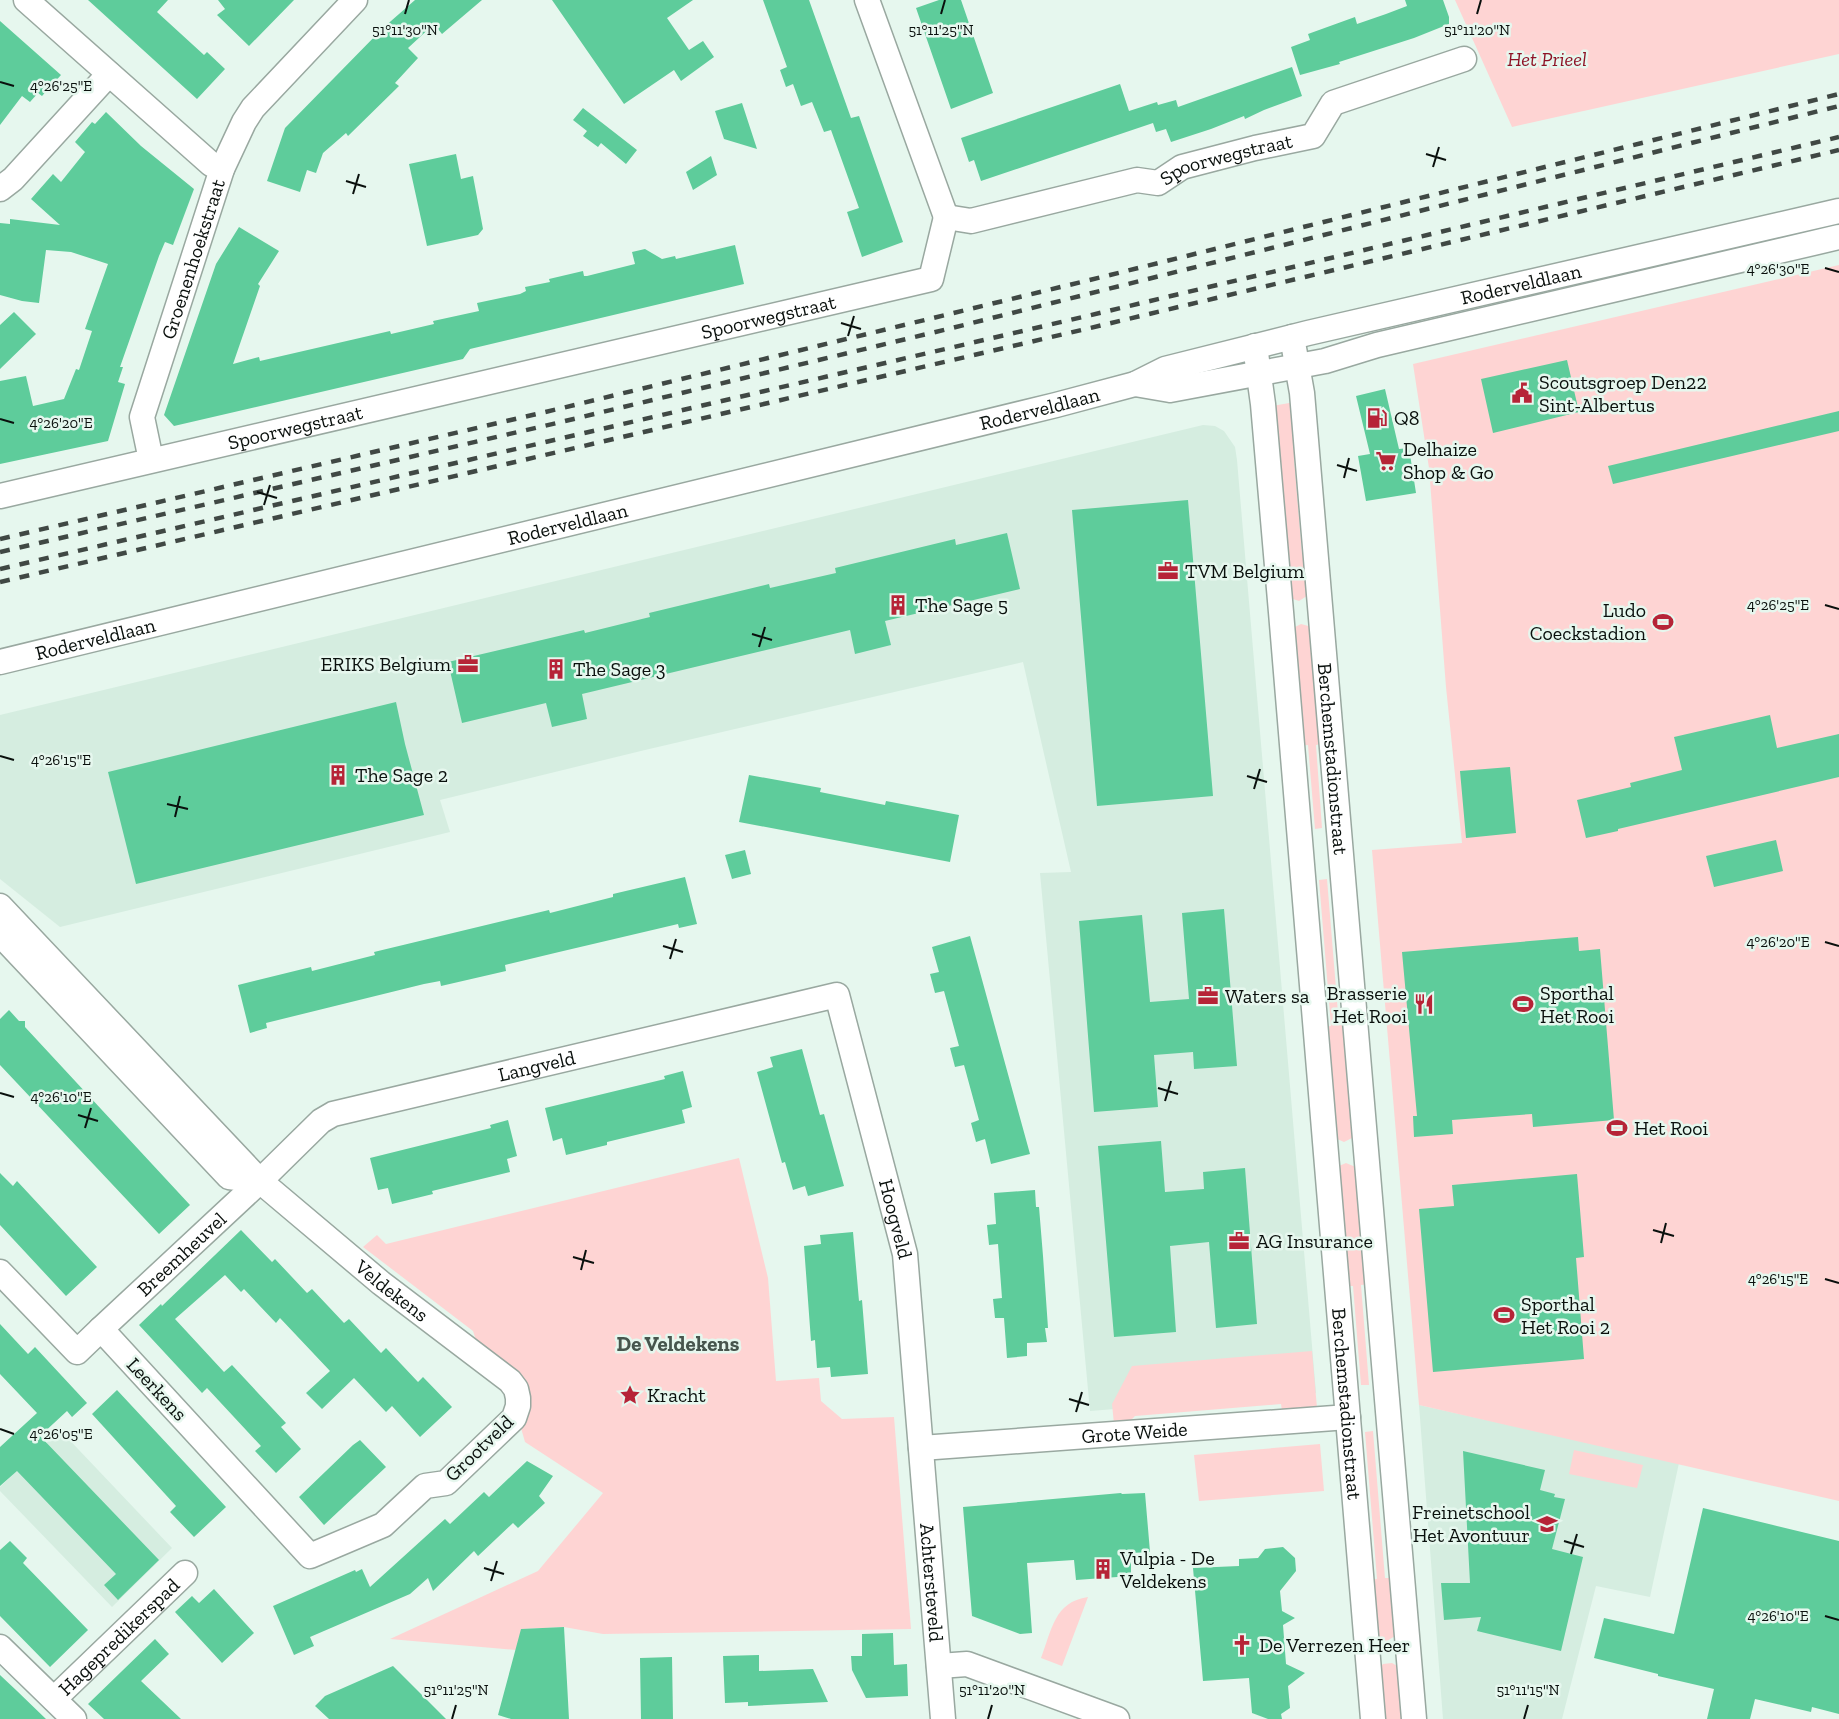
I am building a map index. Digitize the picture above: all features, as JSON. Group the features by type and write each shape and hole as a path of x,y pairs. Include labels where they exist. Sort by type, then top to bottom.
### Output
{"street":[{"name":"Groenenhoekstraat","path":"27,0 211,164 222,169 142,417 151,460"},
{"path":"222,169 253,108 355,0"},
{"path":"867,0 946,217"},
{"name":"Spoorwegstraat","path":"0,495 931,279 946,217 971,220 1137,180 1158,183 1182,167 1313,136 1333,104 1464,58"},
{"path":"0,189 13,179 108,74"},
{"name":"Roderveldlaan","path":"0,662 1135,384 1165,369 1255,346 1839,210"},
{"name":"Roderveldlaan","path":"1135,384 1170,390 1297,367 1389,342 1839,237"},
{"name":"Berchemstadionstraat","path":"1292,337 1302,393 1414,1719"},
{"name":"Berchemstadionstraat","path":"1255,346 1263,404 1281,612 1373,1719"},
{"path":"1281,612 1319,609"},
{"path":"0,906 229,1177 260,1181"},
{"path":"0,934 122,1050"},
{"name":"Langveld","path":"260,1181 321,1121 333,1114 837,994"},
{"name":"Hoogveld","path":"837,994 905,1254 921,1449"},
{"path":"1326,1155 1365,1152"},
{"name":"Breemheuvel","path":"101,1329 260,1181"},
{"name":"Veldekens","path":"260,1181 381,1283 510,1381 516,1389 519,1402"},
{"path":"0,1272 77,1352 101,1329"},
{"name":"Leerkens","path":"101,1329 310,1556"},
{"name":"Grootveld","path":"310,1556 383,1525 425,1486 446,1483 512,1422 519,1402"},
{"name":"Grote Weide","path":"921,1449 1348,1417"},
{"name":"Achtersteveld","path":"921,1449 943,1719"},
{"name":"Hagepredikerspad","path":"54,1699 185,1573"},
{"path":"0,1647 74,1719"},
{"path":"1368,1652 1407,1648"},
{"path":"939,1666 967,1664 1118,1719"}],"shaded area":[{"path":"1203,425 1215,426 1224,431 1235,447 1237,460 1316,1393 1090,1411 1040,873 1071,872 1023,662 440,800 450,832 60,927 0,879 0,715"},
{"name":"Freinetschool Het Avontuur","path":"1419,1405 1679,1463 1650,1597 1596,1586 1562,1719 1443,1719"},
{"path":"60,1430 172,1548 112,1607 0,1491 0,1487"}],"green space":[{"name":"Het Prieel","path":"1455,0 1839,0 1839,54 1512,127"},
{"name":"Het Rooi","path":"1839,265 1839,1501 1419,1405 1372,850 1462,843 1446,687 1429,468 1413,364"},
{"path":"1295,402 1301,458 1294,459 1302,554 1309,554 1310,594 1299,601 1290,598 1281,461 1274,461 1272,406"},
{"path":"1301,624 1312,627 1325,743 1316,745 1322,828 1315,829 1308,745 1298,746 1293,628"},
{"path":"1327,879 1339,1025 1348,1025 1354,1137 1344,1142 1335,1138 1321,1027 1331,1026 1319,880"},
{"path":"739,1158 768,1278 776,1381 819,1378 821,1401 842,1419 894,1417 911,1629 603,1634 564,1627 522,1629 516,1650 390,1639 538,1571 603,1493 525,1442 521,1428 527,1417 529,1405 476,1340 473,1331 363,1247 377,1235 386,1244"},
{"path":"1346,1163 1358,1168 1371,1284 1361,1285 1369,1385 1361,1385 1353,1286 1343,1286 1339,1166"},
{"path":"1312,1351 1317,1408 1282,1411 1281,1404 1135,1416 1128,1423 1114,1424 1112,1404 1132,1366"},
{"path":"1373,1431 1385,1578 1396,1578 1398,1632 1387,1641 1377,1638 1368,1580 1377,1579 1365,1432"},
{"path":"1320,1444 1324,1491 1199,1501 1194,1455"},
{"path":"1574,1450 1643,1465 1637,1488 1569,1474"},
{"path":"1088,1597 1062,1666 1041,1658 1061,1611 1077,1600"},
{"path":"1392,1663 1399,1667 1407,1719 1380,1719 1380,1667 1383,1664"}],"building":[{"path":"88,0 168,0 157,12 204,55 207,52 225,69 197,99"},
{"path":"218,0 294,0 249,46 217,15 225,9"},
{"path":"415,0 482,0 442,34 434,24 408,48 418,58 395,83 399,86 348,136 346,133 323,153 316,173 307,170 300,192 267,181 285,128 383,28"},
{"path":"552,0 693,0 667,18 689,50 703,41 714,57 681,81 674,70 624,104"},
{"path":"763,0 809,0 851,118 859,116 903,242 862,257 847,212 859,208 831,130 824,132 812,102 801,106 793,84 786,87 780,70 787,67"},
{"path":"939,0 961,0 993,93 951,109 916,8"},
{"path":"1405,0 1443,0 1449,24 1414,38 1339,62 1340,64 1300,75 1291,47 1310,40 1308,34 1355,17 1357,24 1386,14 1407,6"},
{"path":"0,21 61,75 42,96 38,93 30,102 22,96 0,125"},
{"path":"1292,67 1302,96 1245,119 1244,116 1171,142 1166,129 1156,132 1153,123 981,181 974,160 969,162 961,138 1120,84 1129,111 1157,102 1158,105 1176,100 1178,107"},
{"path":"742,103 757,149 724,139 715,111"},
{"path":"583,108 637,150 626,164 601,143 598,147 583,136 587,131 573,120"},
{"path":"106,112 141,146 194,189 173,245 165,242 159,256 120,367 123,367 118,382 125,384 108,441 0,464 0,381 26,376 33,406 64,399 76,369 79,370 92,331 85,329 108,264 71,252 46,250 39,303 0,295 0,223 10,224 10,219 60,225 31,199 53,174 61,182 85,152 75,142 92,122 95,124"},
{"path":"456,154 461,179 473,176 483,229 478,235 427,246 409,164"},
{"path":"711,156 717,175 693,190 686,172"},
{"path":"239,227 279,251 258,284 260,286 233,364 259,357 260,361 390,331 391,334 434,324 433,321 479,311 477,303 520,294 526,291 525,287 550,282 549,279 583,271 584,276 587,276 635,264 632,252 645,249 662,259 675,256 676,259 735,245 744,284 470,349 463,359 174,426 164,415 216,264"},
{"path":"14,312 36,334 0,369 0,325"},
{"path":"1567,360 1579,412 1493,433 1481,379"},
{"path":"1385,389 1399,449 1409,448 1416,493 1366,501 1358,456 1370,454 1356,396"},
{"path":"1839,411 1839,431 1613,484 1608,466"},
{"path":"1188,500 1213,796 1097,806 1072,510"},
{"path":"1007,533 1020,589 885,621 891,645 855,654 850,630 582,694 587,719 552,727 546,703 462,723 448,662 584,630 585,633 650,617 649,613 769,584 770,588 836,573 835,568 955,539 956,545"},
{"path":"396,702 424,815 136,884 108,772"},
{"path":"1770,715 1777,748 1839,734 1839,777 1586,838 1577,800 1631,787 1630,783 1682,770 1674,737"},
{"path":"1510,767 1516,833 1466,838 1460,771"},
{"path":"749,775 821,788 820,792 885,805 886,801 959,815 950,862 739,822"},
{"path":"1776,840 1783,871 1714,887 1706,856"},
{"path":"745,850 751,874 732,879 725,855"},
{"path":"685,877 697,924 679,928 678,924 505,965 506,971 441,986 440,981 424,984 266,1023 267,1028 250,1033 238,985 311,967 312,971 375,955 374,952 549,910 550,913 613,897 613,894"},
{"path":"1224,909 1237,1066 1194,1069 1193,1052 1154,1055 1158,1107 1094,1112 1079,921 1142,915 1150,1002 1189,999 1182,913"},
{"path":"970,936 1030,1154 991,1164 985,1139 976,1142 971,1123 979,1120 964,1065 955,1067 950,1048 959,1046 944,991 935,993 930,974 939,972 932,947"},
{"name":"Sporthal Het Rooi","path":"1578,937 1579,951 1600,949 1614,1120 1533,1127 1532,1114 1452,1120 1453,1134 1414,1137 1413,1116 1417,1116 1402,952"},
{"path":"9,1010 19,1021 25,1021 25,1027 190,1205 159,1234 0,1065 0,1019"},
{"path":"802,1049 820,1115 824,1114 844,1186 808,1196 805,1186 793,1190 785,1162 782,1163 757,1072 773,1067 770,1057"},
{"path":"683,1071 692,1107 682,1110 685,1123 607,1142 607,1145 566,1155 562,1138 553,1141 545,1108 665,1079 664,1076"},
{"path":"508,1120 517,1156 507,1159 510,1172 432,1191 433,1194 392,1204 388,1188 378,1190 370,1158 491,1128 490,1125"},
{"path":"1161,1141 1165,1192 1204,1189 1203,1172 1245,1168 1257,1324 1216,1328 1209,1242 1170,1246 1176,1332 1114,1337 1098,1146"},
{"path":"0,1173 13,1186 17,1181 97,1267 66,1296 0,1225"},
{"path":"1577,1174 1584,1257 1576,1258 1584,1359 1433,1372 1419,1209 1454,1206 1452,1185"},
{"path":"1035,1190 1036,1207 1039,1207 1043,1256 1047,1342 1027,1343 1027,1356 1007,1358 1004,1318 995,1318 993,1299 1002,1298 998,1244 989,1245 987,1225 996,1224 994,1193"},
{"path":"241,1230 272,1262 275,1259 307,1293 312,1289 344,1323 349,1319 381,1353 386,1348 418,1382 423,1377 452,1407 420,1437 392,1406 386,1412 354,1378 322,1409 306,1393 330,1371 280,1318 276,1323 244,1289 241,1292 225,1275 175,1319 224,1372 232,1365 286,1423 281,1427 301,1449 276,1473 255,1451 261,1446 207,1388 202,1393 139,1325"},
{"path":"853,1232 859,1301 862,1300 868,1374 831,1377 830,1367 817,1368 815,1340 811,1341 804,1246 821,1244 820,1235"},
{"path":"0,1324 28,1354 35,1347 87,1403 72,1417 67,1411 40,1436 159,1560 118,1600 104,1585 116,1574 17,1471 0,1486 0,1447 37,1413 0,1374"},
{"path":"117,1390 226,1507 194,1537 170,1512 176,1506 92,1414"},
{"path":"360,1440 386,1467 324,1525 299,1497"},
{"path":"1463,1451 1545,1470 1540,1490 1555,1494 1554,1497 1565,1499 1552,1549 1583,1557 1561,1651 1477,1631 1481,1617 1444,1620 1441,1583 1470,1583"},
{"path":"527,1461 553,1476 539,1496 545,1503 518,1528 513,1523 478,1556 474,1551 433,1591 428,1578 410,1594 310,1637 314,1646 294,1655 273,1606 355,1570 356,1572 362,1569 370,1587 445,1519 450,1524 484,1492 489,1497"},
{"name":"Vulpia - De Veldekens","path":"1121,1493 1145,1493 1150,1552 1131,1553 1131,1576 1076,1580 1074,1560 1027,1563 1032,1633 1020,1634 972,1616 963,1507"},
{"path":"1703,1508 1839,1541 1839,1714 1812,1707 1811,1712 1755,1699 1750,1719 1707,1719 1714,1689 1594,1658 1604,1618 1674,1634"},
{"path":"10,1541 27,1558 23,1563 88,1630 50,1667 0,1616 0,1550"},
{"name":"De Verrezen Heer","path":"1283,1547 1295,1558 1296,1571 1280,1591 1282,1611 1295,1618 1283,1625 1286,1664 1305,1673 1288,1686 1290,1708 1281,1714 1282,1719 1268,1719 1252,1713 1249,1678 1203,1681 1193,1568 1239,1566 1239,1559 1258,1558 1265,1549"},
{"path":"214,1589 254,1633 222,1663 175,1612 192,1596 199,1603"},
{"path":"564,1627 569,1719 511,1719 498,1715 521,1629"},
{"path":"893,1633 894,1665 907,1664 908,1696 866,1698 852,1670 851,1656 862,1656 862,1634"},
{"path":"155,1639 169,1654 141,1681 181,1719 104,1719 88,1704"},
{"path":"759,1655 759,1671 813,1669 828,1702 748,1706 748,1702 725,1703 723,1656"},
{"path":"672,1657 673,1719 641,1719 640,1658"},
{"path":"393,1666 446,1719 329,1719 315,1706 325,1696"},
{"path":"0,1675 17,1691 46,1719 0,1719"}],"railway":[{"path":"0,539 558,409 1839,94"},
{"path":"0,552 561,422 952,328 1839,106"},
{"path":"0,569 1087,316 1839,137"},
{"path":"0,582 1090,328 1839,150"}],"place":[{"name":"Scoutsgroep Den22 Sint-Albertus","path":"1522,393"},
{"name":"Q8","path":"1377,418"},
{"name":"Delhaize Shop & Go","path":"1386,461"},
{"name":"TVM Belgium","path":"1168,571"},
{"name":"The Sage 5","path":"898,605"},
{"name":"Ludo Coeckstadion","path":"1663,622"},
{"name":"ERIKS Belgium","path":"468,664"},
{"name":"The Sage 3","path":"556,669"},
{"name":"The Sage 2","path":"338,775"},
{"name":"Waters sa","path":"1208,996"},
{"name":"Brasserie Het Rooi","path":"1424,1004"},
{"name":"Sporthal Het Rooi","path":"1523,1004"},
{"name":"Het Rooi","path":"1617,1128"},
{"name":"AG Insurance","path":"1239,1241"},
{"name":"Sporthal Het Rooi 2","path":"1504,1315"},
{"name":"Kracht","path":"630,1395"},
{"name":"Freinetschool Het Avontuur","path":"1547,1524"},
{"name":"Vulpia - De Veldekens","path":"1103,1569"},
{"name":"De Verrezen Heer","path":"1242,1645"}],"district":[{"name":"De Veldekens","path":"678,1343"}]}
